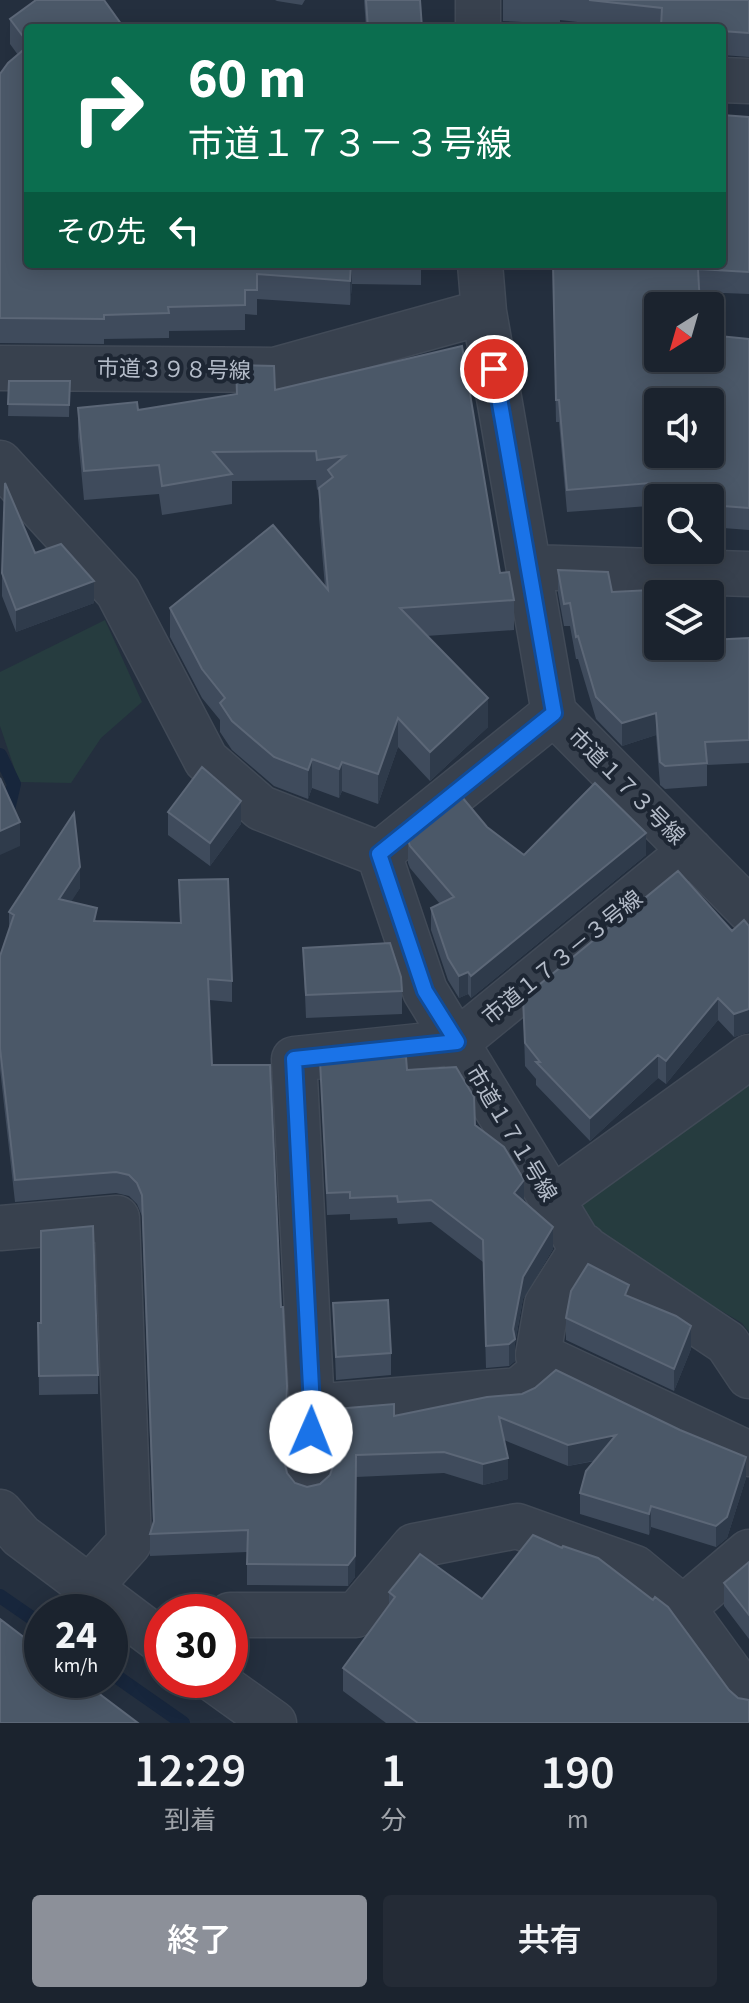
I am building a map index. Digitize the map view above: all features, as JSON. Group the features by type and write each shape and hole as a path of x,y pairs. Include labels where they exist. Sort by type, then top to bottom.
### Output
{"street":[{"path":"478,0 478,24"},
{"path":"726,80 749,81"},
{"name":"市道１７３号線","path":"480,268 484,312 554,713 749,910"},
{"name":"市道３９８号線","path":"0,368 275,370 484,312"},
{"path":"0,463 118,592 206,760 261,808 379,854 554,713"},
{"path":"529,567 749,574"},
{"name":"市道１７３－３号線","path":"457,1042 691,851"},
{"name":"市道１７１号線","path":"379,854 425,991 579,1244 727,1343 749,1376"},
{"path":"309,1483 312,1407 294,1059 457,1042"},
{"path":"552,1199 749,1057"},
{"path":"0,1228 117,1218 129,1543 88,1589"},
{"path":"584,1246 547,1304 538,1355 749,1454"},
{"path":"312,1407 519,1390 551,1363"},
{"path":"0,1512 21,1536 144,1629"},
{"path":"248,1615 356,1615 414,1546 517,1526 635,1568 683,1608 749,1699"},
{"path":"683,1608 749,1552"},
{"path":"239,1698 274,1723"}],"green space":[{"path":"105,620 142,702 101,738 71,783 19,782 0,726 0,672"},
{"path":"749,1079 749,1332 742,1323 609,1245 578,1203"}],"building":[{"path":"36,0 104,0 121,24 24,24 24,38 10,19"},
{"path":"366,0 420,0 422,24 368,24"},
{"path":"589,0 749,0 749,33 726,31 726,24 661,24 662,8"},
{"path":"24,49 24,268 351,268 350,281 257,274 257,290 245,290 245,305 168,307 169,313 104,315 104,319 0,318 0,74"},
{"path":"726,115 749,117 749,272 698,269 699,292 644,292 644,372 724,372 724,336 749,339 749,508 724,506 724,484 650,483 567,490 559,400 556,400 553,268 726,268"},
{"path":"462,346 500,573 509,572 514,600 400,608 488,698 430,752 398,718 378,774 342,762 339,769 312,759 308,770 274,757 232,721 220,703 225,698 202,669 170,608 273,525 328,590 319,488 333,477 328,470 345,456 317,460 316,451 213,452 232,474 162,486 159,465 84,471 78,408 137,402 138,410 237,394 236,365 274,366 275,390"},
{"path":"9,381 70,381 69,405 8,404"},
{"path":"5,483 35,553 61,544 94,581 16,610 2,573"},
{"path":"558,570 608,572 612,592 644,590 644,660 724,660 724,639 749,638 749,740 705,742 707,763 665,766 660,762 656,713 622,723 596,697 576,637 570,603 564,604"},
{"path":"202,767 241,801 210,843 168,812"},
{"path":"0,778 20,822 0,831"},
{"path":"595,783 646,833 471,976 468,972 459,976 448,958 431,908 454,897 408,840 462,797 487,827 524,855"},
{"path":"74,813 80,867 59,899 97,908 94,921 181,923 179,880 228,879 232,981 208,979 212,1065 270,1065 287,1386 284,1461 287,1473 295,1483 307,1487 320,1484 330,1475 334,1463 336,1409 394,1404 394,1416 487,1397 522,1394 535,1388 556,1370 680,1430 746,1457 727,1517 716,1526 651,1506 649,1514 580,1493 586,1471 616,1435 568,1445 499,1417 508,1458 483,1464 444,1452 356,1455 355,1556 348,1565 247,1564 248,1530 150,1534 154,1521 142,1195 129,1175 116,1172 15,1180 0,1048 0,956 14,915 9,912"},
{"path":"678,871 732,931 744,920 749,926 749,1009 734,1014 718,998 666,1061 658,1055 590,1118 536,1062 540,1062 525,1043 523,998"},
{"path":"390,943 401,977 402,991 306,995 303,948"},
{"path":"406,1057 407,1070 456,1067 474,1097 475,1125 504,1147 524,1180 514,1193 553,1227 523,1277 513,1329 515,1339 509,1344 486,1346 483,1240 431,1200 398,1202 397,1196 350,1198 350,1192 327,1193 320,1061"},
{"path":"93,1226 98,1375 39,1376 41,1231"},
{"path":"588,1264 629,1285 625,1295 676,1316 691,1326 674,1369 566,1318 571,1291"},
{"path":"388,1300 391,1353 336,1357 333,1303"},
{"path":"533,1535 562,1548 598,1558 653,1600 655,1597 668,1607 729,1690 738,1698 749,1700 749,1723 418,1723 343,1668 395,1597 389,1592 420,1554 482,1599"},
{"path":"749,1562 749,1615 724,1583"},
{"path":"0,1619 24,1637 24,1698 105,1698 138,1723 0,1723"}],"waterway":[{"path":"0,755 14,784 0,844"},
{"path":"0,1596 24,1613"},
{"path":"128,1685 183,1723"}],"route":[{"path":"311,1432 294,1059 457,1042 425,991 379,854 554,713 494,369"}]}
